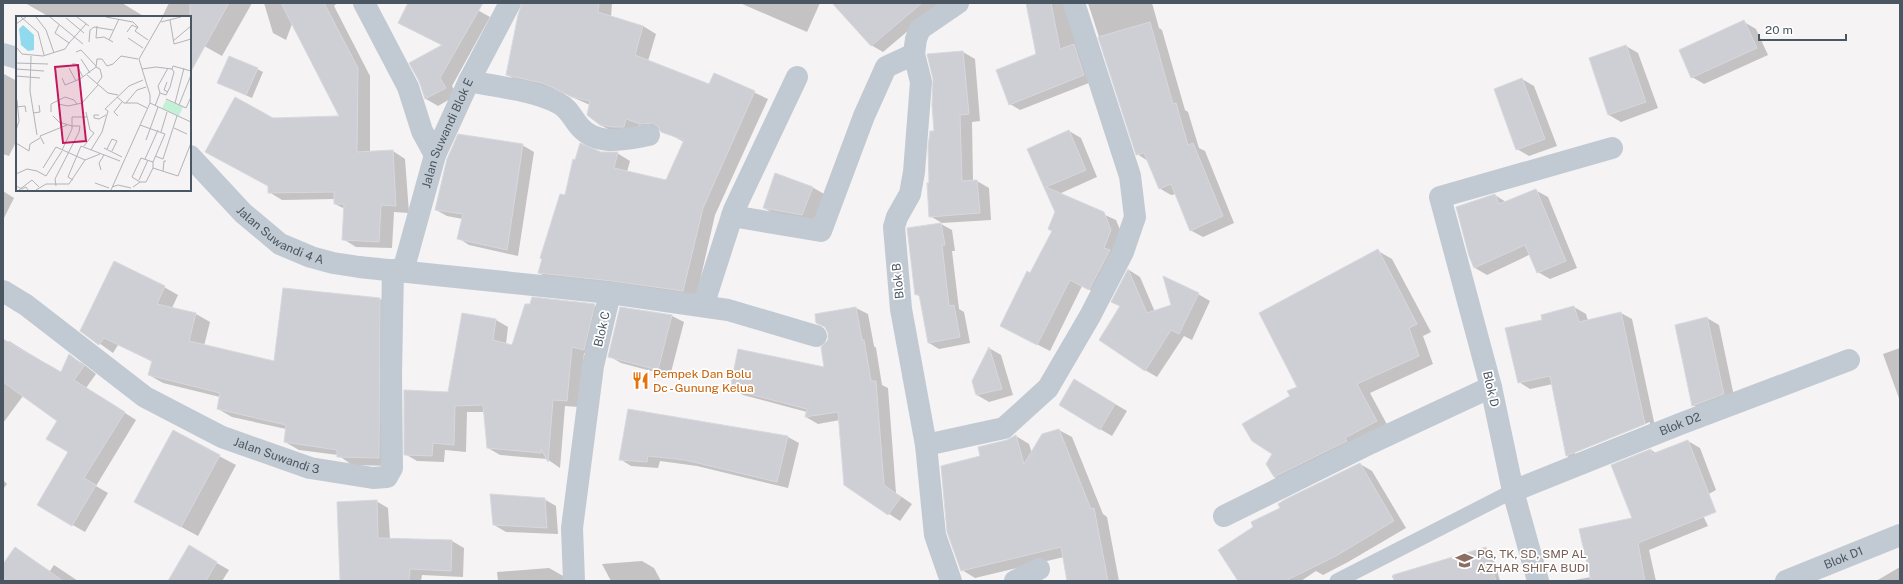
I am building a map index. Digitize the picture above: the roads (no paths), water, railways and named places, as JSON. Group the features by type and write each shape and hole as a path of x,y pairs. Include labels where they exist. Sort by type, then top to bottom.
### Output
{"street":[{"path":"364,3 408,87 422,131 435,155"},
{"name":"Jalan Suwandi Blok E","path":"398,271 435,155 469,81 510,3"},
{"name":"Blok B","path":"951,581 935,535 926,445 901,309 894,227 897,217 910,194 914,172 921,82 914,54 916,40 920,29 958,3"},
{"path":"926,445 1004,428 1048,388 1090,316 1123,252 1135,216 1130,176 1074,3"},
{"path":"3,54 16,58"},
{"path":"732,216 822,232 864,116 886,67 914,54"},
{"path":"703,306 732,216 797,77"},
{"path":"469,81 543,97 559,103 570,112 587,134 599,139 617,141 649,135"},
{"name":"Blok D","path":"1538,581 1514,491 1491,387 1440,197 1612,148"},
{"name":"Jalan Suwandi 4 A","path":"191,157 243,213 280,244 311,257 333,263 398,271"},
{"name":"Jalan Suwandi 3","path":"3,291 26,305 145,396 222,437 310,468 374,478 387,477 392,468 391,374 398,271"},
{"name":"Blok C","path":"398,271 610,293 593,366 572,528 574,581"},
{"path":"610,293 728,310 816,336"},
{"name":"Blok D2","path":"1514,491 1680,424 1849,360"},
{"path":"1224,516 1371,443 1491,387"},
{"name":"Blok D1","path":"1786,581 1900,535"},
{"path":"1015,581 1039,569"}],"lane":[{"path":"1337,581 1514,491"}],"place":[{"name":"Pempek Dan Bolu Dc - Gunung Kelua","path":"640,381"},
{"name":"PG, TK, SD, SMP AL AZHAR SHIFA BUDI","path":"1464,561"}]}
